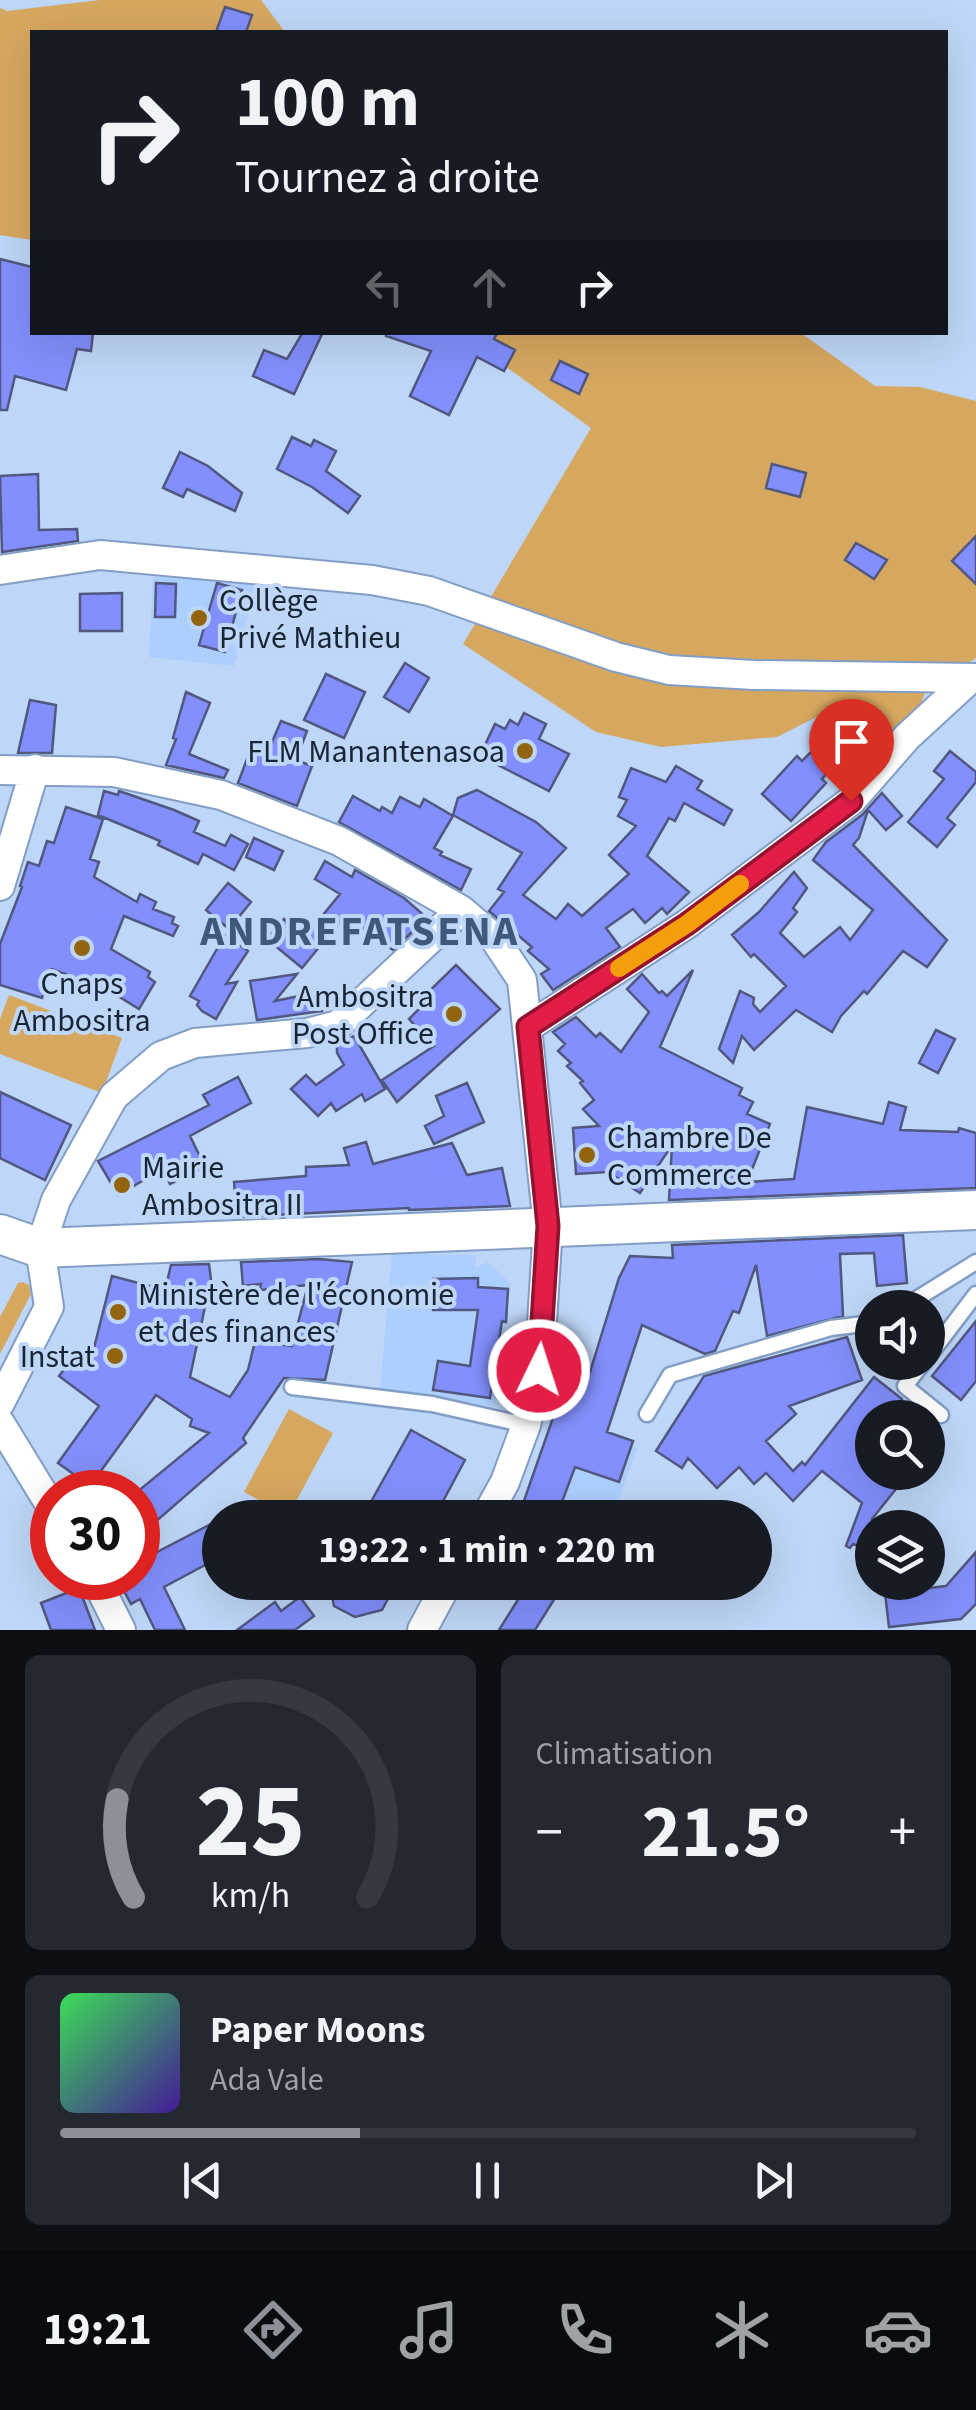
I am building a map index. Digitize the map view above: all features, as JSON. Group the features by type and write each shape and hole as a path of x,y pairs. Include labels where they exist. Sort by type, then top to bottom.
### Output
{"street":[{"path":"0,570 100,555 372,580 429,591 616,658 669,670 973,678"},
{"path":"528,1027 687,924 851,801 907,737 973,678"},
{"path":"0,886 35,769"},
{"path":"0,770 114,772 221,795 339,841 461,910 494,938 522,980 548,1226 539,1370 526,1425 494,1500"},
{"path":"0,1403 49,1307 40,1248 56,1200 114,1096 161,1056 196,1044 307,1033 338,1024 461,910"},
{"path":"0,1234 40,1248 976,1210"},
{"path":"0,1422 30,1472"},
{"path":"106,1600 121,1630"},
{"path":"422,1630 438,1600"}],"lane":[{"path":"931,1290 976,1262"},
{"path":"945,1335 976,1294"},
{"path":"648,1414 670,1375 831,1328 855,1325"},
{"path":"911,1380 906,1386 923,1400"},
{"path":"292,1387 432,1404 526,1425"}],"shaded area":[{"path":"100,0 261,0 284,30 30,30 30,240 0,235 0,8 7,11"},
{"path":"462,335 804,335 875,386 920,387 976,401 976,658 925,693 907,737 832,709 777,737 661,747 596,732 463,644 591,428"},
{"name":"Collège Privé Mathieu","path":"153,577 258,579 234,666 149,657"},
{"path":"9,995 122,1038 102,1093 0,1054 0,1019"},
{"path":"392,1254 476,1255 475,1267 488,1262 511,1284 495,1407 380,1389"},
{"path":"18,1283 29,1285 31,1294 0,1354 0,1317"},
{"path":"289,1409 333,1433 297,1500 259,1500 244,1492"},
{"path":"560,1411 637,1448 619,1500 525,1500"}],"building":[{"path":"225,7 252,15 247,30 217,30"},
{"path":"0,259 30,266 30,335 93,335 91,351 77,349 66,390 15,376 7,410 0,410"},
{"path":"301,335 322,335 294,394 253,376 264,350 287,359"},
{"path":"496,335 494,339 515,350 504,371 477,357 449,415 410,396 431,351 386,336"},
{"path":"560,361 588,374 579,394 551,380"},
{"path":"292,437 311,446 314,440 336,451 326,471 360,496 348,513 312,487 277,469"},
{"path":"180,452 208,466 242,493 235,511 187,489 183,497 163,488"},
{"path":"772,464 806,473 800,497 766,488"},
{"path":"38,474 39,530 77,529 78,541 2,552 0,476"},
{"path":"976,536 976,584 952,561"},
{"path":"856,543 887,560 874,579 845,560"},
{"path":"156,583 176,584 175,617 155,617"},
{"path":"217,583 242,590 225,652 199,645"},
{"path":"122,593 122,631 80,631 80,594"},
{"path":"405,663 429,678 409,712 384,697"},
{"path":"326,674 365,692 344,738 304,720"},
{"path":"186,692 210,703 189,754 228,770 224,778 166,765"},
{"path":"30,700 56,705 52,753 18,753"},
{"name":"FLM Manantenasoa","path":"524,713 546,724 539,739 569,754 549,791 488,760 491,753 483,749 495,724 505,729 510,720 518,725"},
{"path":"281,721 307,731 296,760 312,766 297,806 238,783 253,743 269,749"},
{"path":"848,727 874,748 861,763 836,742"},
{"path":"822,741 840,759 822,779 826,783 791,821 762,794 797,756 802,761"},
{"path":"950,751 976,772 976,782 947,818 955,825 937,847 908,822 944,779 934,771"},
{"path":"676,766 702,781 697,789 732,810 724,825 684,803 675,821 669,818 647,856 689,892 667,914 662,908 645,923 633,909 606,928 620,947 553,990 541,974 549,969 528,951 532,947 489,911 504,892 498,889 522,853 453,815 458,798 477,790 536,822 566,848 523,895 556,919 568,904 582,916 629,874 609,855 636,826 618,816 627,800 619,797 631,768 666,782"},
{"path":"104,791 118,795 119,791 199,821 194,832 225,846 231,835 248,844 234,870 203,854 198,864 158,845 160,841 98,815"},
{"path":"882,793 902,816 886,830 868,810 853,845 947,940 927,967 903,951 867,994 864,991 841,1016 832,1032 796,1010 754,1050 742,1036 733,1063 719,1049 740,991 754,998 753,1004 760,1012 786,986 732,935 759,912 794,872 807,888 793,908 797,912 780,933 804,957 840,927 850,940 873,910 813,860 826,842 862,815"},
{"path":"353,796 392,813 400,797 420,807 424,799 453,816 434,848 442,852 440,855 471,869 461,890 339,822"},
{"path":"66,807 103,819 90,859 99,862 94,877 137,902 140,894 156,902 153,909 174,917 172,923 178,926 173,936 124,916 111,949 150,972 148,977 155,982 139,1009 108,990 52,969 42,998 0,985 0,944 28,862 39,866 47,841 54,843"},
{"path":"254,838 283,851 274,870 246,857"},
{"path":"325,861 352,877 355,870 404,898 427,918 393,950 344,917 302,968 267,939 284,919 305,937 340,894 315,879"},
{"path":"228,883 251,902 229,929 206,910"},
{"path":"225,935 248,951 226,984 237,982 216,1019 202,1011 197,1005 199,1001 190,996"},
{"name":"Ambositra Post Office","path":"456,965 500,1009 397,1102 382,1080 434,1046 409,1019 421,1007 417,1003"},
{"path":"693,970 660,1047 742,1088 739,1095 753,1102 747,1114 770,1124 747,1182 794,1179 807,1107 883,1124 889,1102 906,1107 900,1130 958,1132 959,1128 976,1133 976,1188 669,1200 672,1145 640,1193 608,1172 576,1174 573,1128 599,1126 583,1109 594,1100 580,1083 583,1081 567,1066 571,1063 558,1051 565,1044 553,1032 576,1017 596,1037 600,1033 621,1052 649,1012 627,989 642,974 659,993 667,996"},
{"path":"297,974 275,1001 318,992 322,1011 257,1020 250,981"},
{"path":"936,1030 955,1039 938,1073 919,1063"},
{"path":"354,1036 385,1089 365,1101 362,1094 336,1111 331,1103 318,1116 291,1089 306,1075 316,1085 344,1065 337,1046"},
{"path":"238,1077 251,1103 190,1136 205,1167 170,1184 163,1169 118,1195 98,1161 209,1105 203,1095"},
{"path":"467,1083 484,1122 434,1144 425,1126 444,1116 436,1096"},
{"path":"0,1092 71,1125 45,1180 0,1158"},
{"path":"366,1142 373,1164 452,1143 467,1175 502,1168 510,1206 237,1217 234,1182 306,1176 306,1167 349,1165 344,1148"},
{"path":"903,1235 907,1283 877,1286 874,1253 840,1254 843,1316 767,1336 756,1265 739,1313 733,1311 715,1351 705,1354 642,1325 607,1432 633,1441 619,1482 575,1467 563,1500 524,1500 571,1366 590,1372 619,1278 630,1256 673,1258 672,1245"},
{"path":"241,1262 352,1262 325,1380 284,1378 243,1438 246,1443 160,1518 160,1473 209,1433 190,1426 192,1419 156,1395 102,1470 68,1470 58,1463 99,1406 59,1376 76,1354 90,1364 112,1276 165,1290 171,1265 209,1264 212,1288 190,1377 230,1397 248,1370 255,1341 292,1346 308,1285 260,1290 261,1284 243,1286"},
{"path":"478,1278 478,1287 508,1289 506,1322 502,1321 490,1398 433,1390 438,1361 470,1366 478,1310 433,1310 433,1279"},
{"path":"976,1321 976,1381 961,1400 937,1380 945,1380 945,1360"},
{"path":"847,1337 855,1360 855,1380 862,1380 789,1406 796,1414 766,1441 793,1471 802,1462 805,1465 855,1401 855,1490 895,1490 879,1510 859,1510 862,1503 822,1471 793,1501 766,1473 754,1484 739,1467 717,1488 688,1458 682,1468 656,1451 704,1376"},
{"path":"872,1380 878,1380 902,1399 856,1400"},
{"path":"411,1430 465,1460 444,1500 372,1500"},
{"path":"855,1522 855,1545 846,1546"},
{"path":"202,1529 202,1567 164,1587 185,1630 155,1630 140,1600 160,1600 160,1551"},
{"path":"976,1552 976,1604 961,1619 889,1627 886,1600 945,1600 946,1586"},
{"path":"84,1600 95,1630 51,1630 41,1603"},
{"path":"302,1600 314,1616 295,1630 237,1630 275,1602 281,1611"},
{"path":"333,1600 387,1600 382,1610 355,1617 334,1606"},
{"path":"518,1600 554,1600 535,1630 499,1630"}],"slow traffic":[{"path":"619,968 740,884"}],"place":[{"name":"Collège Privé Mathieu","path":"199,618"},
{"name":"FLM Manantenasoa","path":"525,751"},
{"name":"Cnaps Ambositra","path":"82,948"},
{"name":"Ambositra Post Office","path":"454,1014"},
{"name":"Chambre De Commerce","path":"587,1155"},
{"name":"Mairie Ambositra II","path":"122,1185"},
{"name":"Ministère de l'économie et des finances","path":"118,1312"},
{"name":"Instat","path":"115,1356"}],"district":[{"name":"ANDREFATSENA","path":"360,930"}],"route":[{"path":"539,1370 548,1226 528,1027 687,924 851,801"}]}
